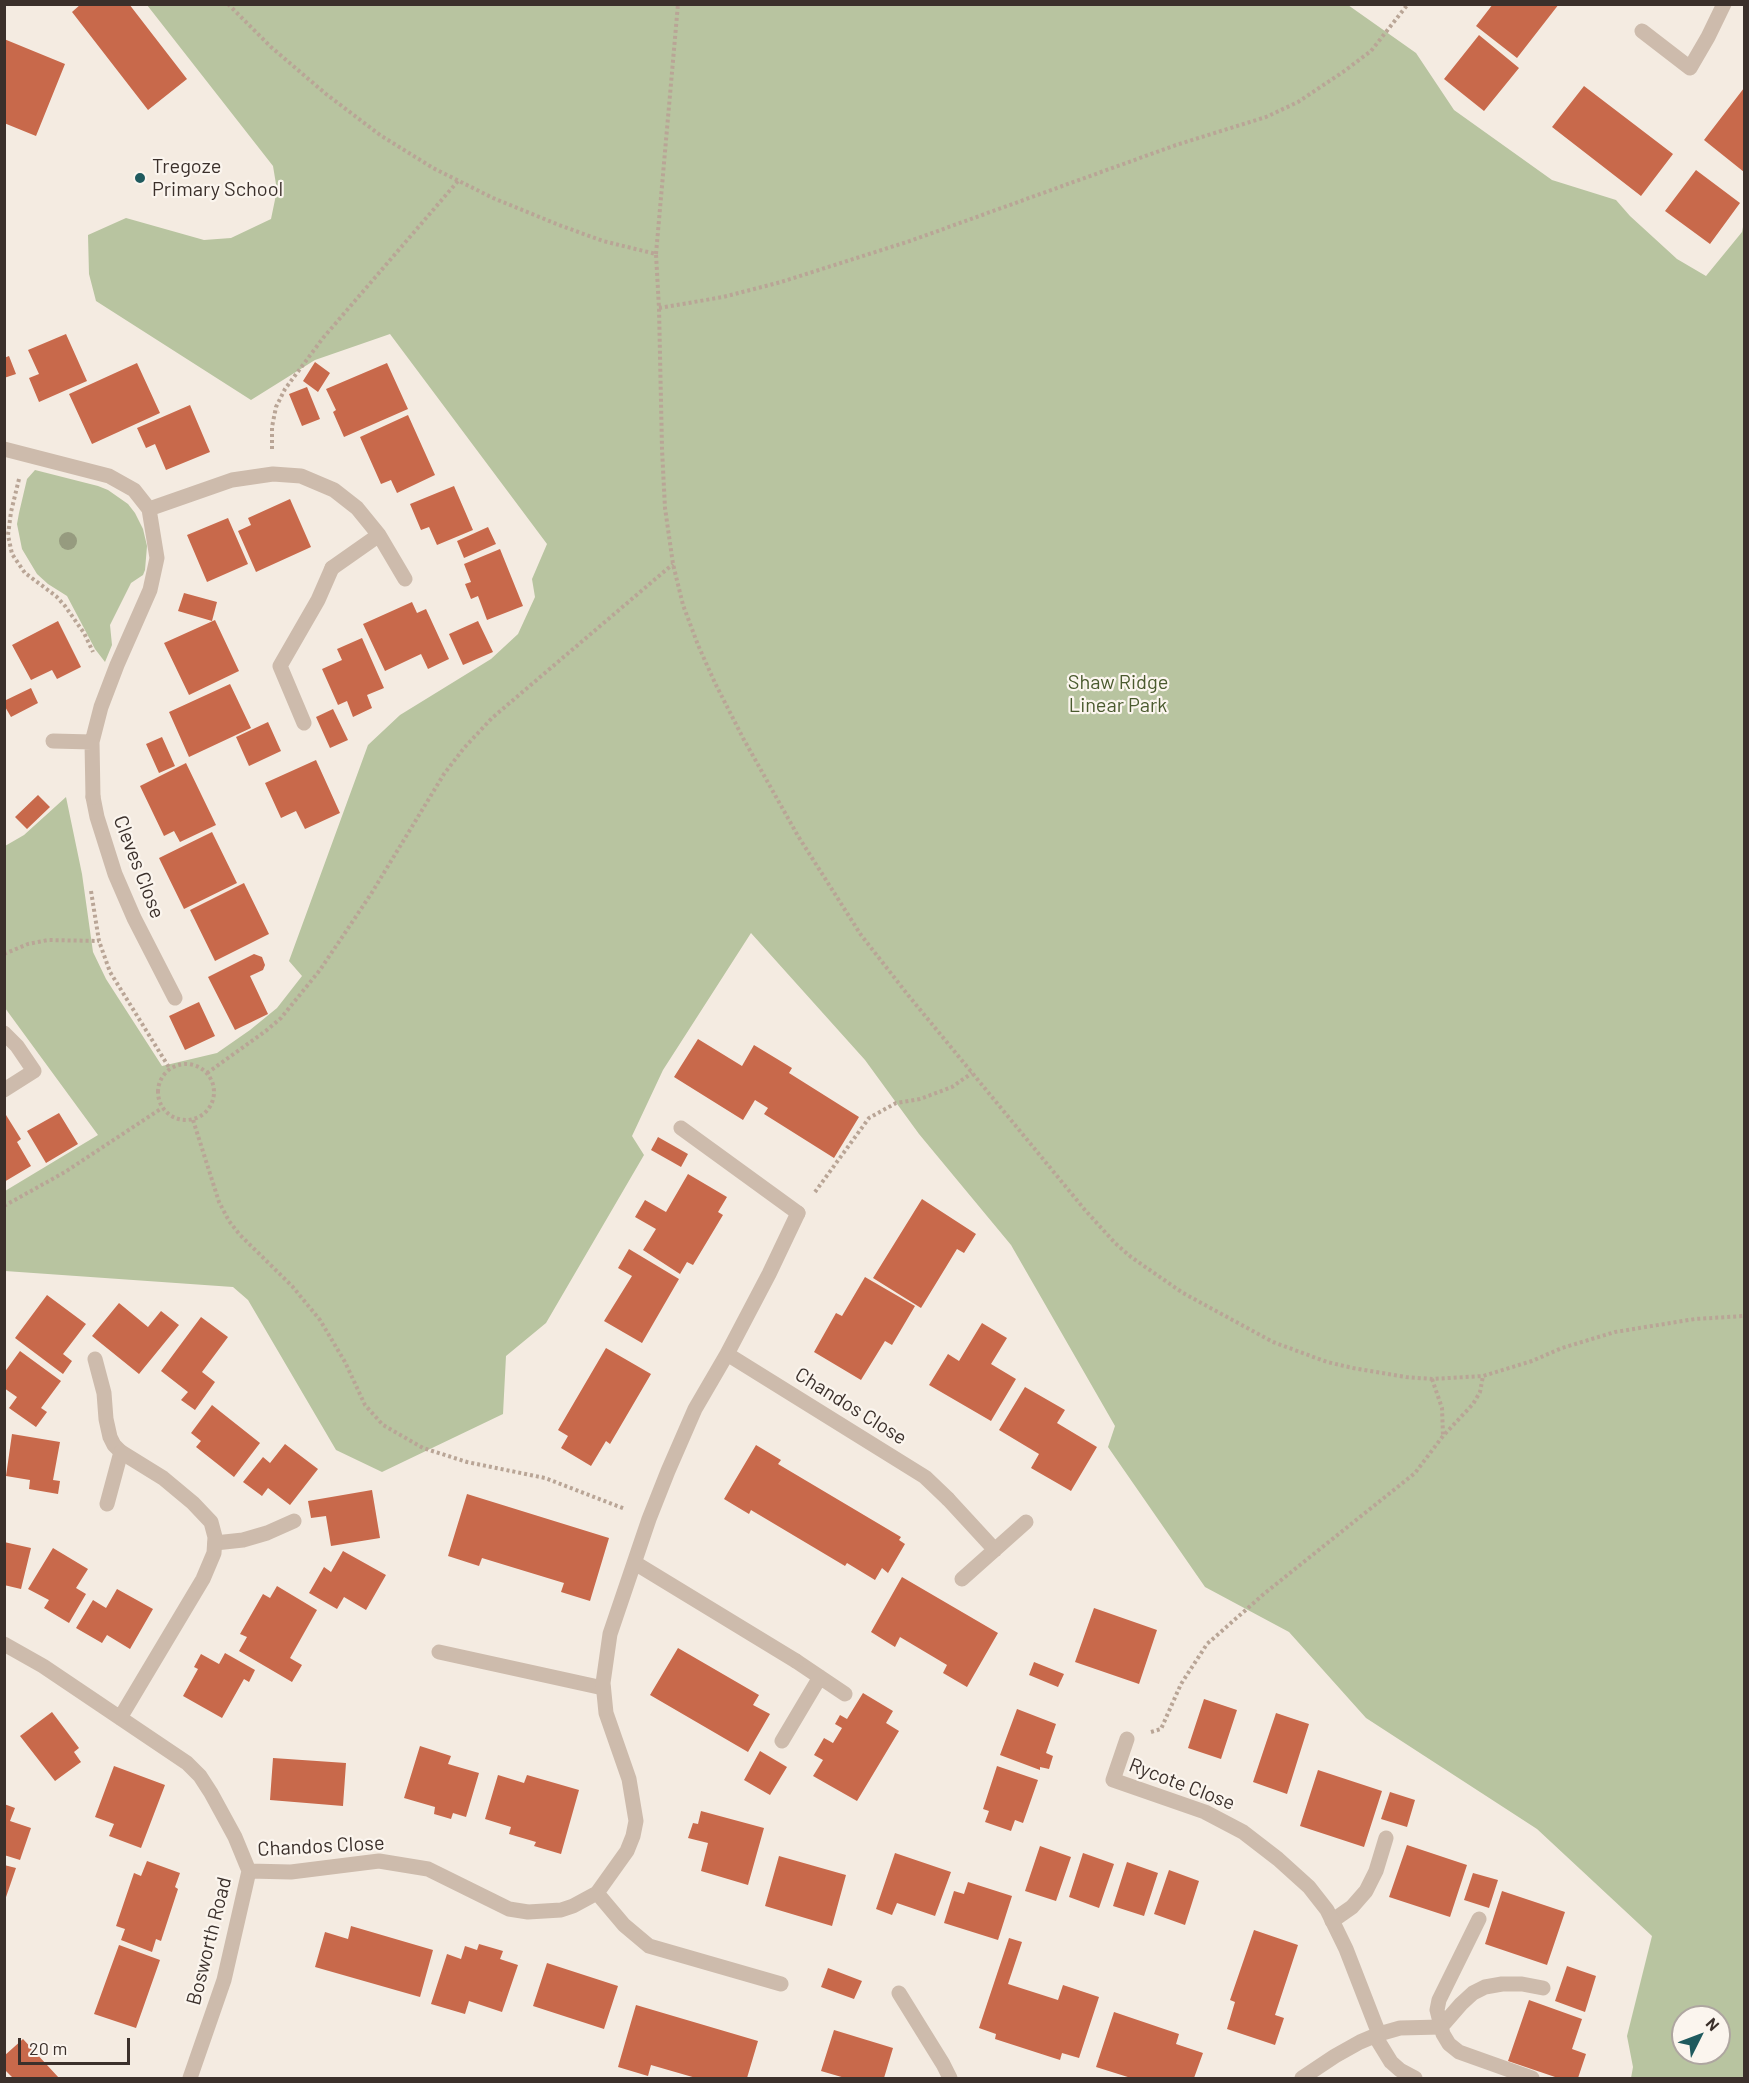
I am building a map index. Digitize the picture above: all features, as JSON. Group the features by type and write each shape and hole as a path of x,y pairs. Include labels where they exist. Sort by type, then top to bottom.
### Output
{"street":[{"path":"1642,31 1690,68 1724,4"},
{"path":"4,449 109,476 134,490 149,509 232,480 273,474 301,476 334,490 357,508 379,535 405,579"},
{"name":"Cleves Close","path":"149,509 157,558 150,590 101,707 92,742 93,797 97,818 115,874 134,918 175,998"},
{"path":"304,723 280,666 318,600 332,568 379,535"},
{"path":"53,741 92,742"},
{"path":"4,1033 17,1046 34,1071 4,1090"},
{"path":"681,1128 798,1213"},
{"name":"Chandos Close","path":"249,1871 291,1872 379,1861 428,1869 509,1909 528,1912 561,1910 597,1893 627,1851 636,1821 629,1779 606,1713 603,1688 610,1634 650,1519 695,1409 727,1354 798,1213"},
{"name":"Chandos Close","path":"727,1354 925,1477 995,1550"},
{"path":"95,1359 104,1393 106,1419 114,1446 163,1478 194,1503 211,1522 214,1543 214,1553 203,1579 120,1718"},
{"path":"107,1504 121,1452"},
{"path":"214,1543 243,1540 267,1533 294,1521"},
{"path":"962,1579 1026,1522"},
{"path":"635,1563 796,1661 844,1694"},
{"name":"Bosworth Road","path":"4,1644 43,1666 187,1763 200,1776 223,1811 249,1871 224,1980 190,2079"},
{"path":"440,1652 603,1688"},
{"path":"782,1741 820,1677"},
{"name":"Rycote Close","path":"1127,1739 1113,1780 1205,1812 1243,1832 1309,1887 1327,1910 1346,1949 1377,2035 1391,2062 1415,2079"},
{"path":"1332,1921 1352,1907 1366,1891 1376,1871 1386,1838"},
{"path":"597,1893 624,1924 649,1946 781,1984"},
{"path":"1479,1919 1439,2000 1437,2010 1441,2027 1449,2044 1459,2052 1532,2079"},
{"path":"1302,2079 1335,2056 1377,2035 1400,2028 1441,2027 1473,1993 1485,1987 1522,1984 1543,1988"},
{"path":"899,1993 950,2079"}],"path":[{"path":"228,4 271,47 326,94 380,135 458,181 559,225 603,241 656,254"},
{"path":"678,4 656,254 665,508 673,564 683,605 698,645 743,738 798,836 861,935 908,995 1085,1210 1115,1243 1158,1277 1273,1342 1353,1368 1432,1379 1483,1376 1615,1332 1695,1319 1744,1316"},
{"path":"659,309 723,297 781,282 910,241 1176,145 1266,117 1298,102 1371,51 1408,4"},
{"path":"273,474 272,428 276,407 285,389 323,338 458,181"},
{"path":"24,455 8,535 12,555 25,573 56,596 65,606 84,633 98,663 111,680"},
{"path":"207,1073 267,1030 281,1017 320,970 371,894 444,774 464,748 492,718 673,564"},
{"path":"4,954 28,944 48,940 99,941"},
{"path":"177,1065 194,1065 207,1073 212,1080 215,1097 207,1112 193,1120 176,1119 162,1108 157,1091 164,1075 177,1065"},
{"path":"798,1213 849,1148 869,1118 896,1102 920,1099 952,1087 972,1073"},
{"path":"4,1206 37,1190 162,1108"},
{"path":"193,1120 219,1202 229,1221 320,1320 345,1362 365,1405 383,1425 423,1448 467,1462 545,1478 650,1519"},
{"path":"1127,1739 1161,1728 1181,1684 1207,1644 1265,1593 1415,1473 1443,1436 1473,1404 1480,1392 1483,1376"},
{"path":"1432,1379 1442,1408 1443,1436"}],"green space":[{"name":"Shaw Ridge Linear Park","path":"147,5 1348,5 1416,53 1454,110 1552,180 1616,200 1677,259 1706,276 1742,232 1744,222 1743,2078 1631,2078 1633,2067 1627,2036 1652,1936 1537,1829 1366,1718 1289,1632 1205,1587 1108,1447 1115,1426 1011,1245 919,1134 865,1060 751,933 663,1070 632,1136 644,1155 546,1323 506,1356 503,1414 382,1472 336,1450 248,1300 233,1287 5,1271 5,1191 98,1135 5,1008 5,846 24,835 66,797 82,874 93,952 106,979 162,1066 217,1053 277,1008 302,976 289,961 368,745 400,715 491,659 518,634 535,597 532,579 547,544 390,334 315,360 251,400 96,301 89,274 88,235 126,218 204,240 231,238 271,219 277,190 273,166"},
{"path":"35,470 108,490 128,504 143,529 147,546 145,570 143,575 131,583 110,625 112,645 105,662 95,649 67,596 37,574 22,549 17,524 27,479"}],"building":[{"path":"81,4 129,4 187,79 148,110 72,12"},
{"path":"1493,4 1559,4 1517,58 1476,26"},
{"path":"1479,35 1519,68 1484,111 1444,79"},
{"path":"4,39 65,64 36,136 4,123"},
{"path":"1584,86 1673,154 1641,196 1552,127"},
{"path":"1744,88 1744,172 1704,140"},
{"path":"1696,170 1740,203 1710,244 1665,211"},
{"path":"66,334 87,381 39,402 29,378 39,374 28,350"},
{"path":"9,356 16,374 4,378 4,358"},
{"path":"315,362 330,373 318,392 303,381"},
{"path":"137,363 160,413 92,444 69,394"},
{"path":"387,363 408,409 344,437 333,412 336,410 326,389"},
{"path":"307,387 320,419 302,426 289,394"},
{"path":"190,405 210,452 166,470 155,444 146,448 137,428"},
{"path":"408,415 435,475 397,493 391,480 381,484 360,437"},
{"path":"454,486 473,530 437,545 429,527 421,530 410,504"},
{"path":"290,499 311,547 256,572 238,531 251,525 248,518"},
{"path":"228,518 248,564 207,582 187,535"},
{"path":"488,527 496,544 464,558 457,541"},
{"path":"500,549 523,606 487,620 478,596 471,599 465,584 471,582 464,564"},
{"path":"184,593 217,602 212,621 178,611"},
{"path":"412,602 417,613 426,609 449,659 428,669 421,654 385,671 363,624"},
{"path":"215,620 239,671 189,695 164,643"},
{"path":"58,621 81,667 57,679 52,670 31,680 12,645"},
{"path":"478,621 493,652 463,665 449,634"},
{"path":"362,638 384,688 367,695 372,708 353,717 347,701 338,705 322,669 342,660 337,649"},
{"path":"230,684 251,728 189,757 169,712"},
{"path":"31,688 38,703 11,717 4,701"},
{"path":"333,709 348,740 330,748 316,717"},
{"path":"268,722 281,751 249,766 236,737"},
{"path":"162,737 175,766 159,773 146,744"},
{"path":"316,760 340,813 305,829 296,811 281,818 265,783"},
{"path":"186,763 216,825 180,842 174,831 164,836 140,786"},
{"path":"38,795 50,807 27,829 15,817"},
{"path":"212,832 237,883 184,909 159,858"},
{"path":"244,883 269,934 215,961 190,910"},
{"path":"254,954 262,957 265,965 263,970 250,976 268,1014 235,1030 208,977"},
{"path":"199,1002 215,1036 185,1050 169,1016"},
{"path":"698,1039 742,1066 754,1045 792,1068 789,1073 859,1117 834,1158 764,1114 768,1108 755,1100 743,1120 674,1077"},
{"path":"59,1113 78,1144 46,1163 27,1131"},
{"path":"6,1115 21,1139 17,1142 31,1166 4,1182 4,1116"},
{"path":"658,1137 688,1154 681,1167 651,1150"},
{"path":"688,1174 727,1197 718,1212 723,1215 693,1265 687,1262 680,1274 643,1250 656,1229 635,1217 645,1200 666,1212"},
{"path":"922,1199 976,1234 964,1253 957,1249 921,1308 873,1278"},
{"path":"629,1249 679,1279 642,1343 604,1321 632,1276 618,1268"},
{"path":"865,1277 915,1306 892,1345 885,1341 861,1380 814,1352 836,1313 842,1316"},
{"path":"47,1295 86,1324 63,1354 72,1361 63,1374 15,1338"},
{"path":"119,1303 148,1327 161,1311 179,1325 139,1374 92,1336"},
{"path":"201,1317 228,1337 202,1372 215,1382 195,1410 181,1400 188,1392 161,1371"},
{"path":"982,1323 1007,1338 991,1364 1016,1379 991,1421 929,1385 948,1354 959,1361"},
{"path":"606,1348 651,1374 610,1444 606,1441 591,1466 561,1448 568,1436 558,1430"},
{"path":"20,1351 61,1381 41,1408 47,1412 36,1427 9,1408 17,1397 4,1388 4,1373"},
{"path":"1025,1387 1065,1410 1057,1423 1097,1447 1071,1491 1031,1468 1039,1454 999,1430"},
{"path":"212,1405 260,1443 234,1477 196,1447 201,1441 191,1433"},
{"path":"12,1434 60,1442 53,1480 60,1481 58,1494 29,1489 30,1480 6,1476"},
{"path":"285,1444 318,1469 290,1505 268,1488 262,1496 243,1482 263,1457 270,1463"},
{"path":"756,1445 781,1460 778,1464 901,1537 899,1540 905,1544 888,1573 882,1568 875,1580 847,1563 845,1566 751,1510 749,1514 724,1499"},
{"path":"372,1490 380,1538 331,1546 326,1516 311,1518 308,1501"},
{"path":"467,1494 609,1538 590,1601 561,1592 564,1583 482,1558 479,1566 448,1556"},
{"path":"4,1542 31,1548 21,1589 4,1585"},
{"path":"53,1548 88,1569 76,1588 86,1594 69,1623 44,1608 49,1600 28,1589"},
{"path":"343,1551 386,1575 366,1610 344,1597 337,1609 309,1593 324,1567 331,1572"},
{"path":"902,1577 998,1633 967,1687 943,1673 947,1665 900,1637 895,1647 871,1632"},
{"path":"277,1586 317,1610 290,1658 302,1665 292,1682 239,1651 247,1637 240,1634 263,1594 270,1598"},
{"path":"117,1589 153,1609 130,1649 107,1635 102,1643 76,1628 93,1600 106,1608"},
{"path":"1094,1608 1157,1630 1139,1684 1075,1662"},
{"path":"678,1648 759,1695 753,1705 770,1714 748,1752 650,1695"},
{"path":"225,1653 255,1670 249,1682 244,1679 222,1718 183,1696 198,1669 194,1667 201,1654 219,1664"},
{"path":"1034,1662 1064,1674 1058,1687 1029,1675"},
{"path":"863,1693 893,1711 886,1723 899,1731 857,1801 813,1776 823,1760 814,1755 824,1738 833,1743 842,1728 835,1724 840,1715 847,1719"},
{"path":"1204,1699 1237,1710 1221,1759 1188,1748"},
{"path":"1017,1709 1056,1724 1046,1753 1053,1756 1049,1769 1040,1767 1040,1770 1000,1755"},
{"path":"52,1712 79,1748 74,1752 81,1762 55,1781 20,1736"},
{"path":"1276,1713 1309,1724 1287,1794 1253,1782"},
{"path":"420,1746 451,1756 448,1764 479,1773 466,1817 453,1813 451,1819 434,1814 435,1807 404,1798"},
{"path":"760,1751 787,1767 770,1795 744,1780"},
{"path":"273,1758 346,1763 343,1806 270,1800"},
{"path":"114,1766 165,1785 141,1848 109,1836 114,1824 95,1817"},
{"path":"997,1766 1038,1780 1023,1823 1015,1820 1011,1831 985,1822 989,1811 983,1809"},
{"path":"1318,1770 1382,1791 1364,1847 1300,1826"},
{"path":"498,1775 524,1783 527,1775 579,1790 561,1854 534,1846 536,1842 509,1834 511,1827 485,1819"},
{"path":"1390,1792 1415,1800 1407,1827 1381,1819"},
{"path":"4,1804 15,1808 10,1821 31,1828 20,1860 4,1855"},
{"path":"701,1811 764,1828 748,1885 701,1871 708,1843 688,1838 693,1823 698,1824"},
{"path":"1407,1845 1467,1865 1450,1917 1389,1897"},
{"path":"1040,1846 1071,1857 1056,1901 1025,1891"},
{"path":"895,1853 951,1872 935,1916 897,1903 892,1915 876,1909"},
{"path":"1083,1853 1114,1864 1099,1908 1069,1897"},
{"path":"779,1856 846,1875 832,1926 765,1906"},
{"path":"147,1861 180,1873 175,1887 178,1889 161,1941 156,1939 152,1952 121,1940 125,1929 116,1926 134,1873 141,1876"},
{"path":"1127,1862 1158,1873 1144,1916 1113,1906"},
{"path":"4,1865 16,1868 5,1900 4,1900"},
{"path":"1169,1870 1199,1881 1185,1925 1154,1914"},
{"path":"1473,1873 1498,1880 1489,1908 1464,1900"},
{"path":"968,1882 1012,1896 998,1940 944,1923 954,1891 964,1894"},
{"path":"1502,1891 1565,1912 1547,1965 1485,1944"},
{"path":"351,1926 433,1950 420,1997 315,1967 325,1932 348,1939"},
{"path":"1254,1930 1298,1945 1275,2015 1284,2018 1275,2045 1227,2029 1235,2002 1230,2000"},
{"path":"1009,1938 1022,1942 1008,1984 1058,2000 1063,1985 1099,1997 1079,2058 1062,2053 1060,2060 995,2039 996,2034 979,2028"},
{"path":"479,1944 503,1951 500,1959 518,1965 502,2012 469,2001 465,2014 431,2004 447,1954 461,1959 465,1946 477,1950"},
{"path":"119,1945 160,1960 136,2028 94,2014"},
{"path":"547,1963 618,1986 604,2029 533,2006"},
{"path":"1567,1966 1596,1976 1585,2012 1555,2001"},
{"path":"828,1968 862,1981 854,1999 821,1987"},
{"path":"1529,2000 1582,2019 1572,2049 1586,2054 1578,2078 1558,2078 1508,2061"},
{"path":"636,2005 758,2041 747,2078 696,2078 651,2065 648,2076 618,2067"},
{"path":"1114,2012 1179,2034 1176,2044 1203,2053 1194,2078 1131,2078 1096,2067"},
{"path":"834,2030 893,2048 884,2078 845,2078 821,2071"},
{"path":"23,2039 59,2078 13,2078 4,2069 4,2056"}],"place":[{"name":"Tregoze Primary School","path":"140,178"}]}
